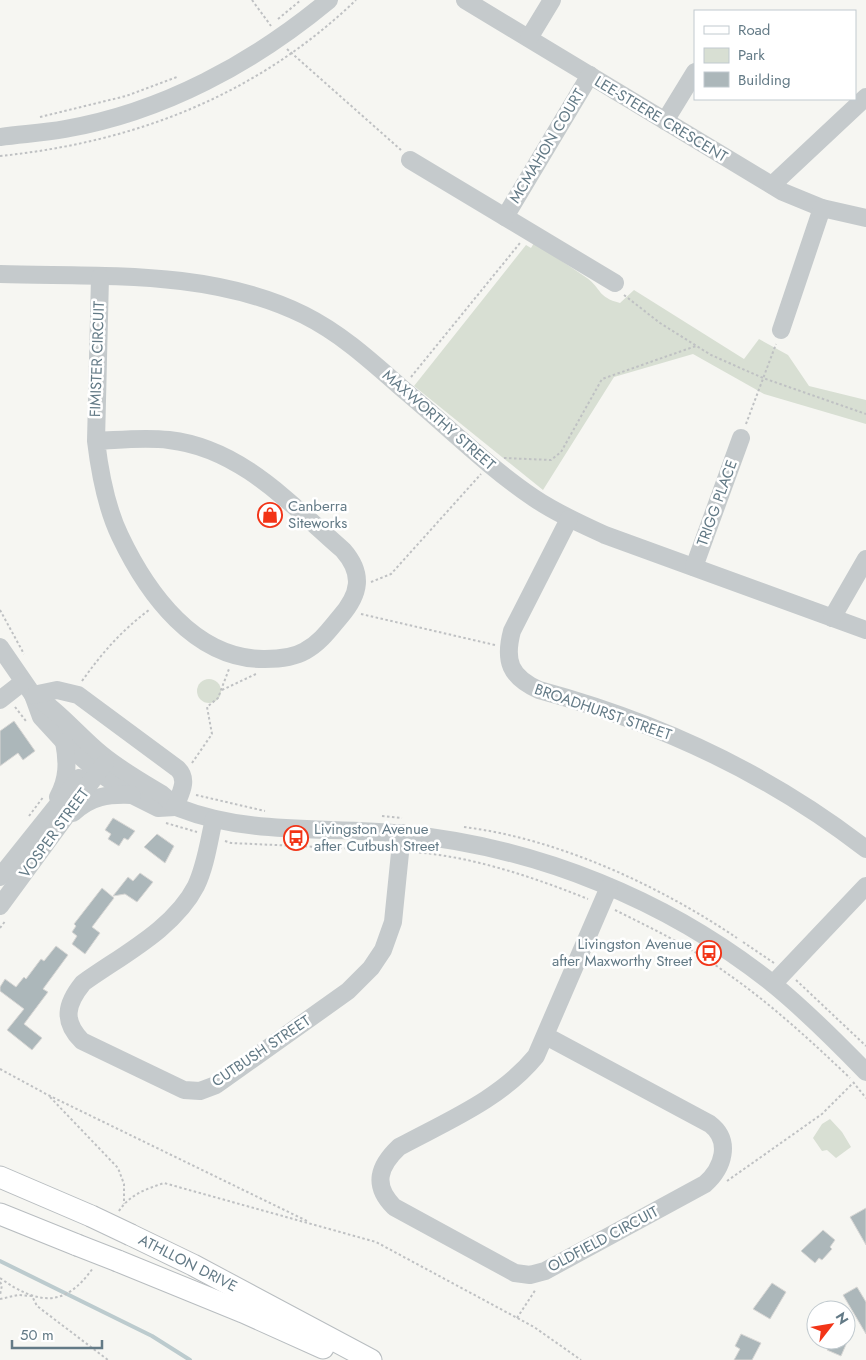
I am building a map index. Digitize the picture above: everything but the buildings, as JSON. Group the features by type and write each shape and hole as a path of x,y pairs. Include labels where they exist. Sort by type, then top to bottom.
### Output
{"main road":[{"name":"ATHLLON DRIVE","path":"0,1177 91,1216 193,1264 370,1360"},
{"name":"ATHLLON DRIVE","path":"0,1214 243,1312 345,1360"}],"street":[{"path":"0,136 65,129 127,114 169,99 228,72 298,26 329,0"},
{"name":"LEE-STEERE CRESCENT","path":"465,0 772,185 822,208 866,218"},
{"path":"529,38 552,0"},
{"path":"665,121 694,74"},
{"name":"MCMAHON COURT","path":"505,216 590,75"},
{"path":"772,185 866,97"},
{"name":"MCMAHON COURT","path":"406,155 615,283"},
{"path":"781,330 822,208"},
{"name":"MAXWORTHY STREET","path":"0,274 165,280 208,284 267,300 304,315 338,335 490,464 535,499 569,519 866,630"},
{"name":"FIMISTER CIRCUIT","path":"100,277 96,442 106,500 120,536 138,570 161,602 196,636 214,648 235,656 273,659 297,655 319,642 346,610 355,595 357,585"},
{"path":"96,442 137,438 168,440 198,445 226,456 250,471 344,550 352,560 357,573 357,585"},
{"name":"TRIGG PLACE","path":"694,567 741,438"},
{"path":"508,648 512,631 569,519"},
{"path":"832,618 866,559"},
{"path":"0,647 28,689 41,717 64,742 98,763 164,796 178,799 212,827 403,826 508,852 559,867 608,887 690,927 734,955 779,978 866,1072"},
{"name":"BROADHURST STREET","path":"508,648 509,661 515,674 525,684 635,720 726,760 810,808 866,849"},
{"path":"3,698 28,689 56,690 78,695 178,769 184,778 178,799 158,808 132,795 98,763 28,689"},
{"path":"45,819 61,791 66,776 67,760 64,742"},
{"name":"VOSPER STREET","path":"0,877 45,819 98,763"},
{"name":"VOSPER STREET","path":"0,906 64,822 98,763"},
{"path":"64,822 79,807 97,797 111,794 132,795"},
{"name":"CUTBUSH STREET","path":"212,827 196,884 185,904 160,928 83,983 74,994 68,1014 70,1027 82,1041 184,1090 200,1091 216,1084 348,991 364,976 383,950 390,932 403,826"},
{"path":"779,978 866,886"},
{"name":"OLDFIELD CIRCUIT","path":"546,1036 710,1124 719,1132 723,1144 723,1156 719,1168 705,1184 545,1271 530,1275 515,1273 394,1207 385,1198 381,1188 381,1175 389,1157 399,1147 484,1101 522,1073 536,1056 608,887"}],"path":[{"path":"252,0 270,26 301,0"},
{"path":"356,0 291,54 406,155"},
{"path":"37,117 126,96 178,77"},
{"path":"402,388 530,232"},
{"path":"615,283 626,298 711,355 763,378 866,414"},
{"path":"741,438 781,330"},
{"path":"357,585 367,584 390,574 496,459 509,457 551,460 561,452 602,379 696,346"},
{"path":"80,684 104,649 126,627 161,602"},
{"path":"0,610 25,655"},
{"path":"346,610 508,648"},
{"path":"192,768 192,762 212,734 207,707 218,698 235,656"},
{"path":"222,690 265,670"},
{"path":"3,698 26,721"},
{"path":"27,817 44,796"},
{"path":"178,799 274,812"},
{"path":"376,816 403,826"},
{"path":"161,822 193,832 212,827 231,843 400,851 480,863 518,873 601,904 668,936 731,976 765,1001 814,1044 854,1082 866,1098"},
{"path":"459,826 493,830 574,855 629,877 681,902 779,978 802,984 866,1046"},
{"path":"0,1069 48,1095 313,1225"},
{"path":"48,1095 118,1168 124,1184 124,1204"},
{"path":"115,1217 124,1204 135,1195 164,1183 376,1242 534,1327 581,1360"},
{"path":"0,1299 18,1295 58,1298 74,1290 95,1264"},
{"path":"0,1278 12,1287 32,1296 36,1306 108,1360"},
{"path":"0,1282 2,1285 0,1295"}],"green space":[{"path":"534,243 587,278 607,298 620,303 634,290 744,359 759,339 788,355 809,386 866,400 866,424 764,394 693,354 614,377 543,490 414,386 526,245 531,248"},
{"path":"209,679 217,683 221,691 217,699 209,703 201,699 197,691 201,683"},
{"path":"830,1119 842,1132 851,1147 836,1158 827,1150 822,1151 813,1138 822,1124"}],"waterway":[{"path":"0,1261 152,1336 190,1360"}],"place":[{"name":"Canberra Siteworks","path":"270,515"},
{"name":"Livingston Avenue after Cutbush Street","path":"296,838"},
{"name":"Livingston Avenue after Maxworthy Street","path":"709,953"}]}
